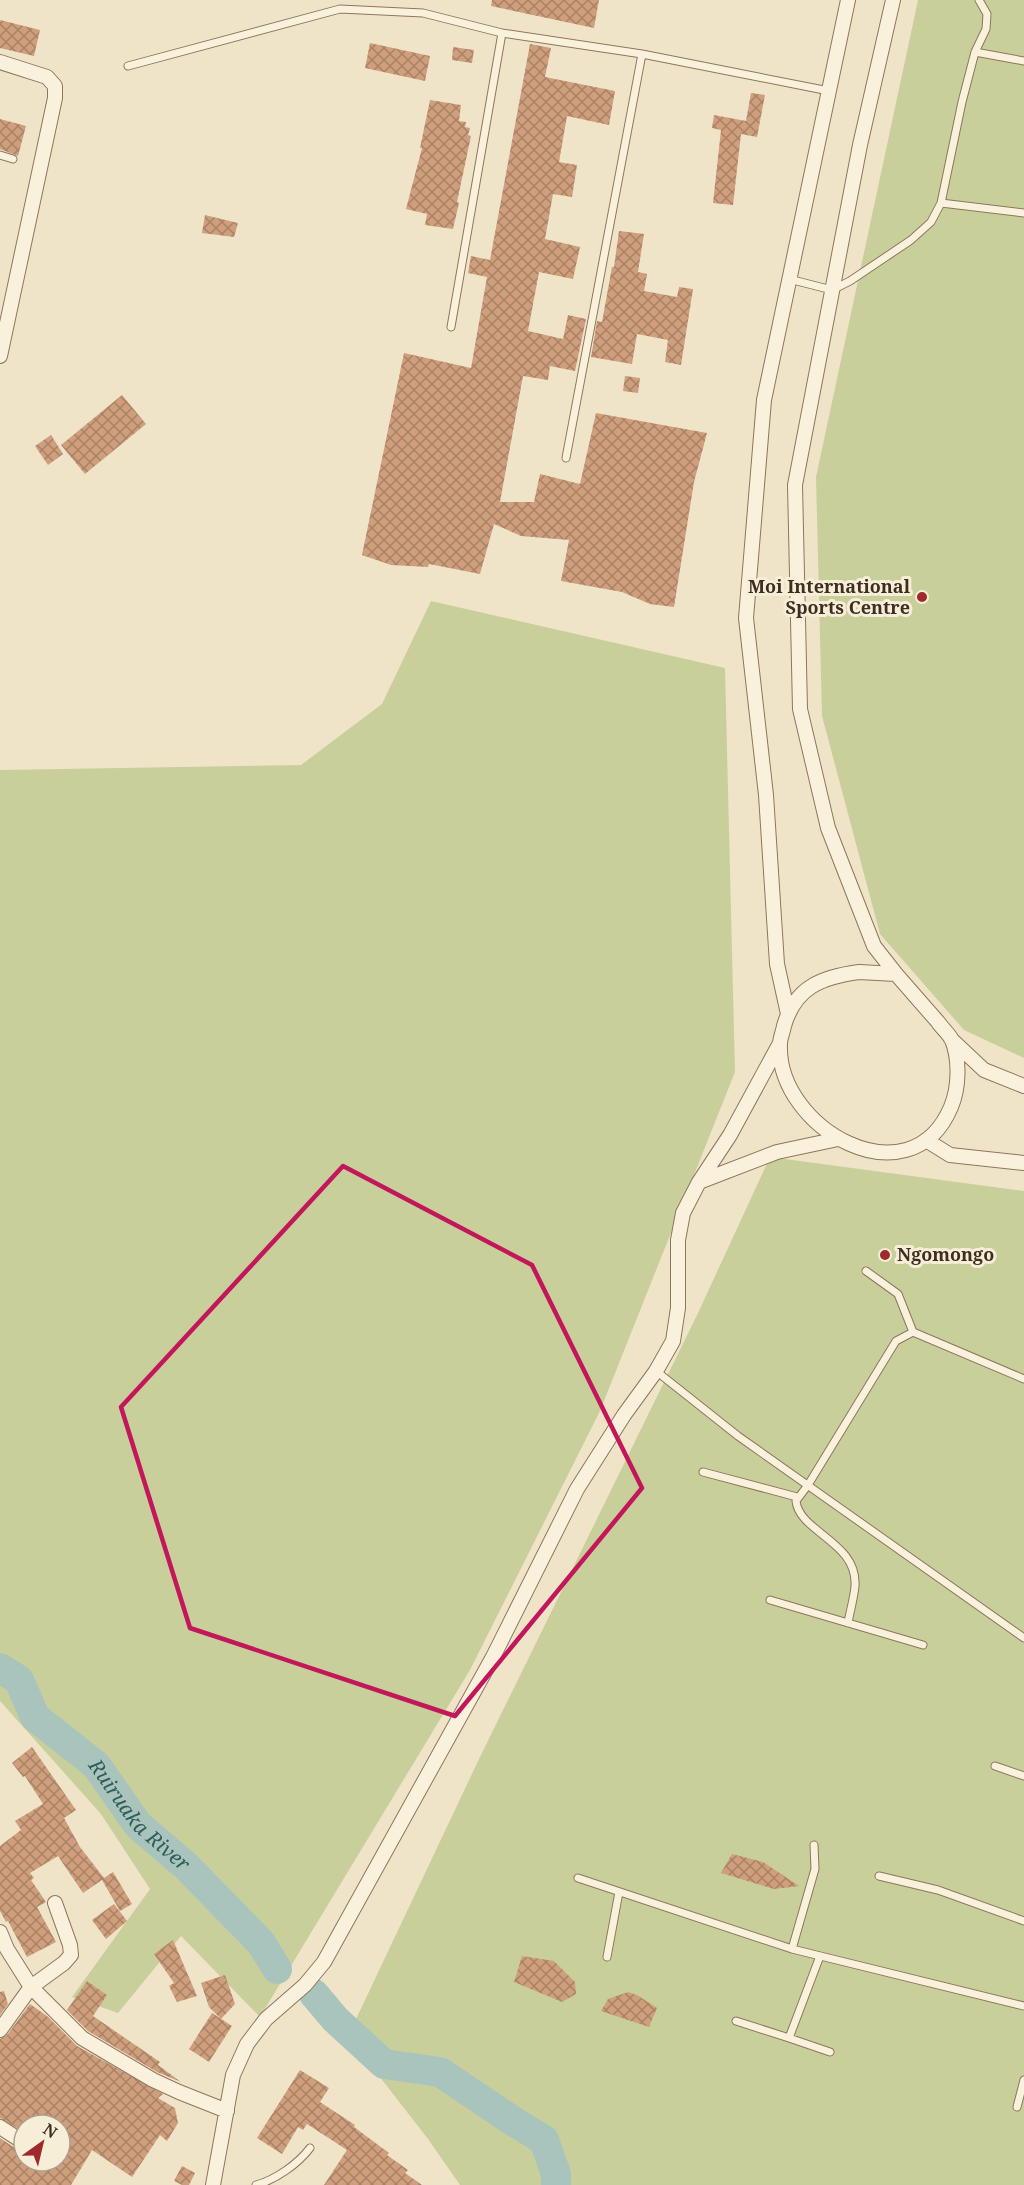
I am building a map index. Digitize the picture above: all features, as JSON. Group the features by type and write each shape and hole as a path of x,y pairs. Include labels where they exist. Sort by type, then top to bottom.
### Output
{"street":[{"path":"788,1014 777,964 766,795 746,618 764,400 848,0"},
{"path":"893,0 860,145 795,485 800,709 828,828 874,946 951,1039 984,1070 1024,1086"},
{"path":"0,62 47,77 55,86 55,98 0,356"},
{"path":"213,2185 233,2075 247,2044 266,2019 304,1985 324,1962 493,1658 578,1489 624,1415 656,1371 674,1335 678,1308 680,1227 683,1213 699,1182 730,1135 780,1043 788,1014 802,994 817,982 835,975 860,972 896,974"},
{"path":"780,1043 782,1067 795,1098 818,1124 838,1139 879,1153 905,1152 926,1140 946,1120 956,1096 957,1067 951,1039"},
{"path":"699,1182 777,1152 838,1139"},
{"path":"926,1140 950,1155 1024,1163"},
{"path":"0,2030 31,1987 64,1963 71,1955 70,1945 55,1903"},
{"path":"0,1932 3,1953 31,1987 82,2038 153,2080 227,2111"}],"lane":[{"path":"789,279 832,290 850,282 911,240 931,222 941,203 962,102 975,52 986,29 987,14 978,0"},
{"path":"128,66 340,9 423,13 502,33 642,54 829,92"},
{"path":"451,327 502,33"},
{"path":"975,52 1024,61"},
{"path":"566,458 642,54"},
{"path":"0,155 13,159"},
{"path":"941,203 1024,213"},
{"path":"866,1271 898,1294 913,1332 1024,1378"},
{"path":"848,1623 855,1585 852,1567 840,1549 803,1515 796,1505 797,1497 808,1485 896,1341 913,1332"},
{"path":"656,1371 738,1436 1024,1638"},
{"path":"703,1472 797,1497"},
{"path":"770,1600 923,1645"},
{"path":"995,1766 1024,1776"},
{"path":"792,1949 815,1869 814,1845"},
{"path":"879,1876 938,1890 1024,1921"},
{"path":"578,1878 792,1949 1024,2006"},
{"path":"607,1957 619,1892"},
{"path":"789,2038 820,1956"},
{"path":"736,2021 830,2052"},
{"path":"1017,2107 1024,2080"},
{"path":"256,2185 299,2160 310,2148"}],"highlighted area":[{"path":"343,1166 532,1265 642,1488 455,1716 190,1628 121,1407"}],"green space":[{"name":"Moi International Sports Centre","path":"918,0 1024,0 1024,1058 964,1030 880,934 822,716 816,477"},
{"path":"431,601 725,668 735,1072 600,1411 470,1670 260,2017 181,1936 118,2013 72,1997 150,1889 101,1814 0,1701 0,770 301,765 382,704"},
{"path":"770,1157 1024,1191 1024,2185 460,2185 428,2139 348,2036 479,1759 698,1313"}],"building":[{"path":"492,0 599,0 594,28 491,6"},
{"path":"0,20 40,30 34,56 0,48"},
{"path":"370,43 430,56 425,81 365,68"},
{"path":"530,44 551,48 545,77 615,91 609,125 567,116 559,162 577,165 572,197 553,194 545,239 580,247 573,279 539,272 528,331 563,339 568,315 586,319 575,371 550,366 548,380 523,376 500,502 534,502 540,474 580,484 596,413 707,433 694,482 674,607 650,604 622,592 561,581 569,540 521,536 494,524 480,574 429,564 428,567 391,565 362,555 404,353 471,368 487,277 468,273 471,256 490,260"},
{"path":"453,47 474,50 472,63 452,60"},
{"path":"751,93 765,95 757,137 741,134 733,205 713,203 721,130 712,128 714,115 746,121"},
{"path":"430,100 461,105 459,121 466,122 465,127 470,128 468,135 471,136 453,229 425,225 427,214 406,209 422,148 420,148"},
{"path":"0,119 26,126 18,156 0,149"},
{"path":"205,215 238,223 234,237 202,233"},
{"path":"619,231 644,234 638,272 647,274 644,291 677,297 679,287 693,289 681,365 665,362 668,340 637,334 632,364 591,357 597,321 602,322"},
{"path":"625,376 640,378 638,393 623,391"},
{"path":"122,395 146,424 85,474 61,445"},
{"path":"51,435 63,454 48,465 35,446"},
{"path":"32,1747 76,1810 64,1818 80,1847 104,1878 113,1872 132,1904 120,1911 102,1880 83,1893 58,1856 30,1873 34,1878 31,1880 46,1902 37,1907 56,1942 27,1957 8,1921 6,1922 0,1911 0,1846 21,1830 15,1821 43,1804 25,1776 23,1777 12,1763"},
{"path":"732,1854 763,1862 799,1886 774,1889 721,1873"},
{"path":"114,1904 127,1921 106,1939 92,1920"},
{"path":"173,1940 197,1996 177,2002 169,1986 174,1983 154,1954"},
{"path":"522,1956 554,1961 575,1982 576,1994 562,2002 514,1982"},
{"path":"225,1975 235,2004 221,2019 209,2007 201,1983"},
{"path":"87,1981 107,1995 93,2016 160,2062 158,2065 181,2082 157,2072 88,2031 67,2010"},
{"path":"4,1991 8,2004 0,2015 0,1992"},
{"path":"628,1992 657,2008 649,2027 601,2011 608,1999"},
{"path":"30,2004 47,2016 77,2046 163,2094 158,2098 175,2108 178,2123 167,2141 160,2135 132,2177 92,2150 71,2185 0,2185 0,2138 12,2146 12,2173 72,2173 72,2113 12,2113 12,2125 0,2118 0,2039 7,2035"},
{"path":"212,2013 232,2026 209,2062 189,2049"},
{"path":"300,2070 329,2088 320,2102 355,2125 354,2127 408,2170 405,2173 422,2185 324,2185 347,2150 307,2124 303,2130 298,2127 282,2154 257,2138"},
{"path":"182,2166 195,2173 189,2185 182,2185 174,2181"}],"waterway":[{"name":"Ruiruaka River","path":"0,1668 19,1680 35,1717 96,1765 138,1825 186,1866 261,1943 277,1969"},
{"name":"Ruiruaka River","path":"314,1994 335,2019 384,2064 440,2072 544,2140 556,2174 556,2185"}],"place":[{"name":"Moi International Sports Centre","path":"922,597"},
{"name":"Ngomongo","path":"885,1255"}]}
